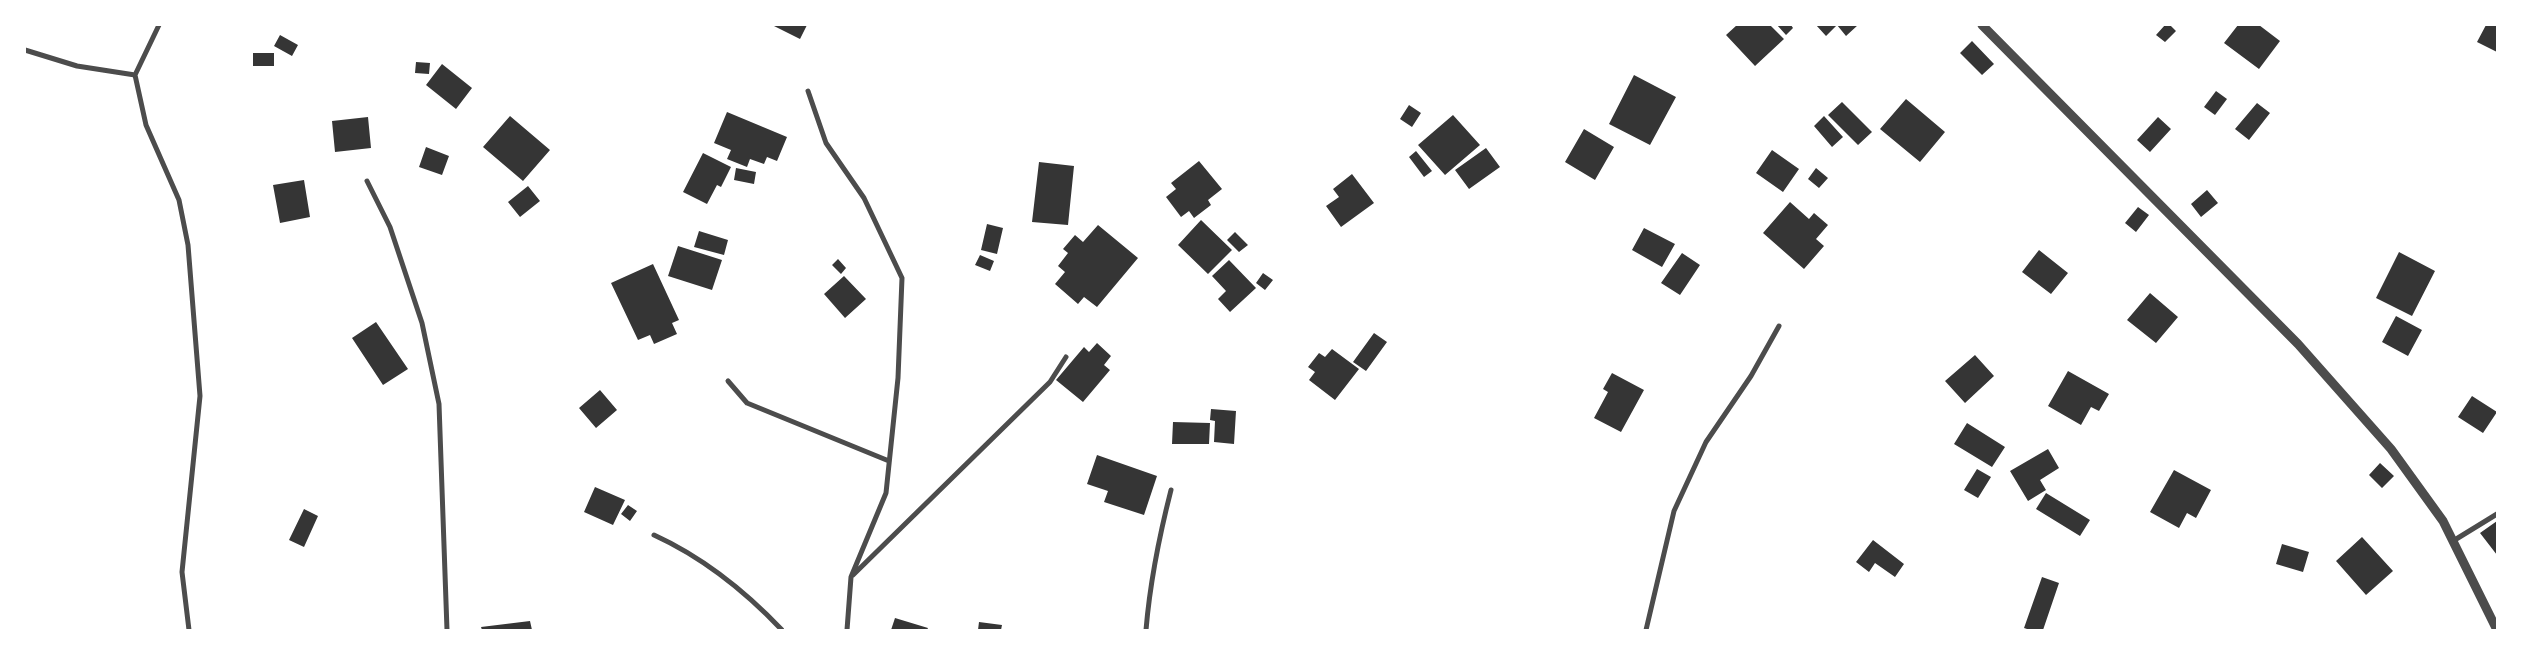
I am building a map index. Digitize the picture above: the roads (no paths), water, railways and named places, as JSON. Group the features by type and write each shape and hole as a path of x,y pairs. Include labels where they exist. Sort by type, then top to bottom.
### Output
{"street":[{"path":"159,25 135,75 146,125 179,200 188,245 200,396 182,572 189,630"},
{"path":"1982,25 2298,344 2391,449 2443,521 2497,630"},
{"path":"25,50 77,66 135,75"},
{"path":"808,91 826,144 864,198 902,278 898,378 886,493 851,577 847,630"},
{"path":"367,181 390,227 422,323 439,404 447,630"},
{"path":"1646,630 1674,511 1706,442 1751,376 1780,326"},
{"path":"851,577 1050,382 1066,358"},
{"path":"728,381 747,403 889,461"},
{"path":"1146,630 1149,588 1171,490"},
{"path":"2453,541 2497,514"},
{"path":"654,535 677,545 755,601 782,630"}]}
